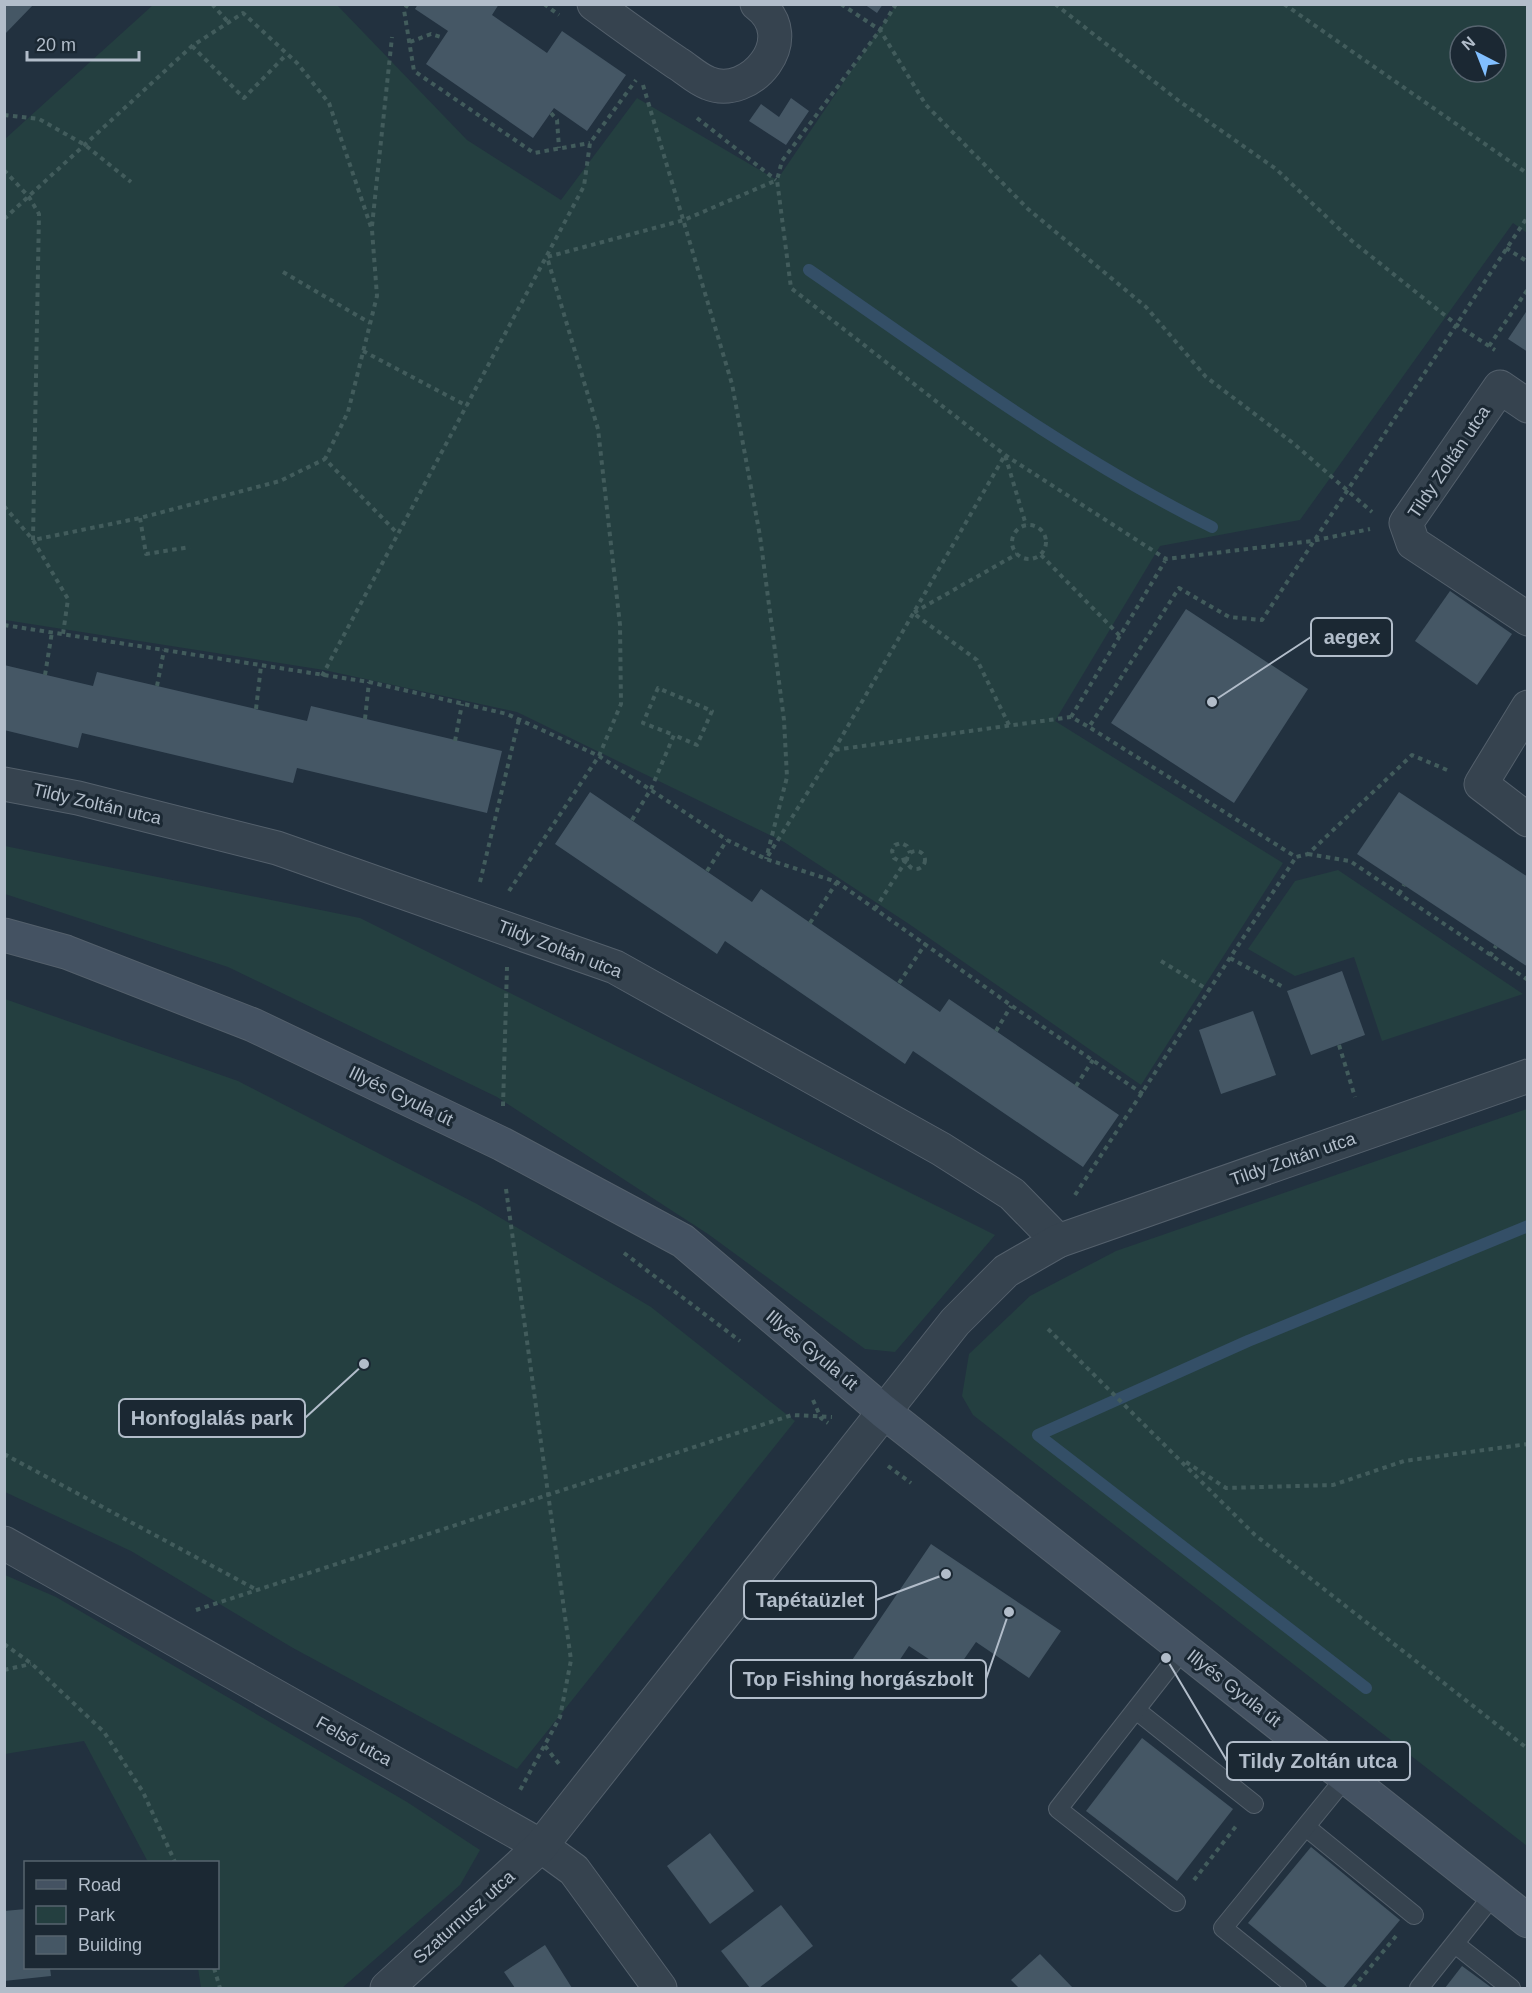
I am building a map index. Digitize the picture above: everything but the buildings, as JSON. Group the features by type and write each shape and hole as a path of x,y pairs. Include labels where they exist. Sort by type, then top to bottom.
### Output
{"street":[{"path":"594,4 709,84 736,85 760,72 772,56 775,26 757,4"},
{"name":"Tildy Zoltán utca","path":"1527,406 1500,387 1398,524 1413,543 1527,619"},
{"path":"1527,706 1481,784 1527,820"},
{"name":"Tildy Zoltán utca","path":"4,784 78,798 277,848 615,967 951,1155 1012,1194 1054,1236"},
{"name":"Illyés Gyula út","path":"4,935 66,952 253,1025 502,1144 683,1241 883,1411 1527,1921"},
{"name":"Tildy Zoltán utca","path":"857,1443 955,1322 1006,1272 1054,1236 1527,1076"},
{"name":"Szaturnusz utca","path":"387,1989 541,1846 857,1443"},
{"name":"Felső utca","path":"4,1544 152,1625 541,1846 574,1870 660,1989"}],"lane":[{"path":"1176,1902 1058,1809 1184,1648"},
{"path":"1136,1710 1254,1804"},
{"path":"1297,1989 1223,1928 1346,1777"},
{"path":"1306,1827 1414,1915"},
{"path":"1419,1989 1494,1894"},
{"path":"1455,1944 1511,1989"}],"path":[{"path":"212,4 228,22"},
{"path":"408,4 404,10 414,71 534,153 590,143"},
{"path":"841,4 880,30 926,105 1028,209 1146,307 1206,377 1293,442 1347,489 1398,524"},
{"path":"896,4 880,30 782,161 777,180 791,288 1005,455 1166,559 1312,541 1398,524"},
{"path":"1055,4 1179,101 1276,169 1352,241 1457,325 1498,353"},
{"path":"1284,4 1527,174"},
{"path":"4,219 192,46 243,13 297,63 329,103 372,230"},
{"path":"410,42 431,34 444,38"},
{"path":"33,540 140,518 280,481 325,459 348,412 377,296 372,230 392,38"},
{"path":"192,46 244,98 286,55"},
{"path":"322,676 584,186 590,143 640,74 659,145 684,220 732,384 760,536 784,720 787,777 766,859"},
{"path":"551,113 557,120 559,148"},
{"path":"4,115 39,119 85,145 131,182"},
{"path":"4,170 29,197 39,214 33,540"},
{"path":"547,257 684,220 777,180"},
{"path":"1089,727 1179,588 1228,617 1262,620 1527,216"},
{"path":"1506,248 1527,262"},
{"path":"489,922 599,756 621,704 620,625 598,429 547,257"},
{"path":"283,272 370,323"},
{"path":"1489,346 1527,289"},
{"path":"363,351 467,406"},
{"path":"1005,455 1026,525"},
{"path":"766,859 834,750 1005,455"},
{"path":"325,459 397,533"},
{"path":"4,506 33,540 68,599 63,634"},
{"path":"140,518 146,554 190,547"},
{"path":"1026,525 1037,527 1045,535 1046,545 1041,555 1032,560 1021,558 1013,550 1012,540 1017,530 1026,525"},
{"path":"913,613 1017,554"},
{"path":"1041,555 1119,636"},
{"path":"1071,717 1165,561"},
{"path":"913,613 977,660 1009,725"},
{"path":"4,625 369,682 519,719 599,756 727,840 766,859 837,882 1012,1006 1143,1094"},
{"path":"45,675 52,632"},
{"path":"157,686 164,650"},
{"path":"256,709 261,666"},
{"path":"365,719 369,682"},
{"path":"658,688 712,711 697,745 674,735 644,723 658,688"},
{"path":"455,741 462,704"},
{"path":"834,750 1071,717 1296,857"},
{"path":"502,1144 489,922 519,719"},
{"path":"632,820 651,789 674,735"},
{"path":"1308,854 1412,755 1481,784"},
{"path":"707,871 727,840"},
{"path":"907,859 899,861 894,858 892,851 895,845 902,843 907,846 910,853"},
{"path":"875,909 910,853 917,851 923,855 925,861 921,867 915,869 909,866 907,859"},
{"path":"1054,1236 1296,857 1308,854 1350,861 1527,980"},
{"path":"810,923 837,882"},
{"path":"1399,894 1404,885"},
{"path":"899,983 926,943"},
{"path":"1490,956 1496,946"},
{"path":"1230,958 1285,988"},
{"path":"1161,961 1210,991"},
{"path":"996,1031 1012,1006"},
{"path":"1339,1045 1355,1097"},
{"path":"1076,1086 1093,1060"},
{"path":"500,1823 560,1717 571,1660 506,1185 516,1191"},
{"path":"615,1246 742,1342"},
{"path":"1048,1329 1255,1535 1527,1749"},
{"path":"813,1399 821,1418 913,1484"},
{"path":"152,1625 792,1415 821,1418 883,1411"},
{"path":"1178,1456 1226,1488 1333,1485 1404,1461 1527,1444"},
{"path":"4,1454 257,1590"},
{"path":"6,1644 32,1664 104,1732 143,1792 174,1861"},
{"path":"4,1670 32,1664"},
{"path":"1176,1902 1254,1804"},
{"path":"1353,1989 1414,1915"},
{"path":"214,1969 220,1989"}],"green space":[{"path":"153,5 337,5 467,140 561,200 637,98 777,180 896,5 1527,5 1527,233 1513,223 1300,520 1160,546 1055,721 1283,863 1141,1085 909,924 784,842 517,712 324,670 5,620 5,139"},
{"path":"5,846 360,918 995,1235 895,1352 865,1349 708,1234 497,1097 228,967 5,894"},
{"path":"1338,870 1523,994 1382,1041 1354,957 1295,976 1248,949 1295,881"},
{"path":"5,999 238,1081 477,1204 651,1307 795,1421 517,1769 293,1648 131,1551 5,1492"},
{"path":"1528,1109 1527,1846 973,1415 962,1396 969,1354 1030,1296 1116,1251"},
{"path":"5,1575 56,1597 407,1802 480,1850 460,1885 342,1988 201,1988 198,1969 219,1969 219,1861 147,1861 84,1741 5,1754"}],"waterway":[{"path":"809,270 1056,438 1107,470 1212,527"},
{"path":"1366,1688 1038,1435 1248,1341 1528,1226"}],"place":[{"name":"aegex","path":"1212,702"},
{"name":"Honfoglalás park","path":"364,1364"},
{"name":"Tapétaüzlet","path":"946,1574"},
{"name":"Top Fishing horgászbolt","path":"1009,1612"},
{"name":"Tildy Zoltán utca","path":"1166,1658"}]}
